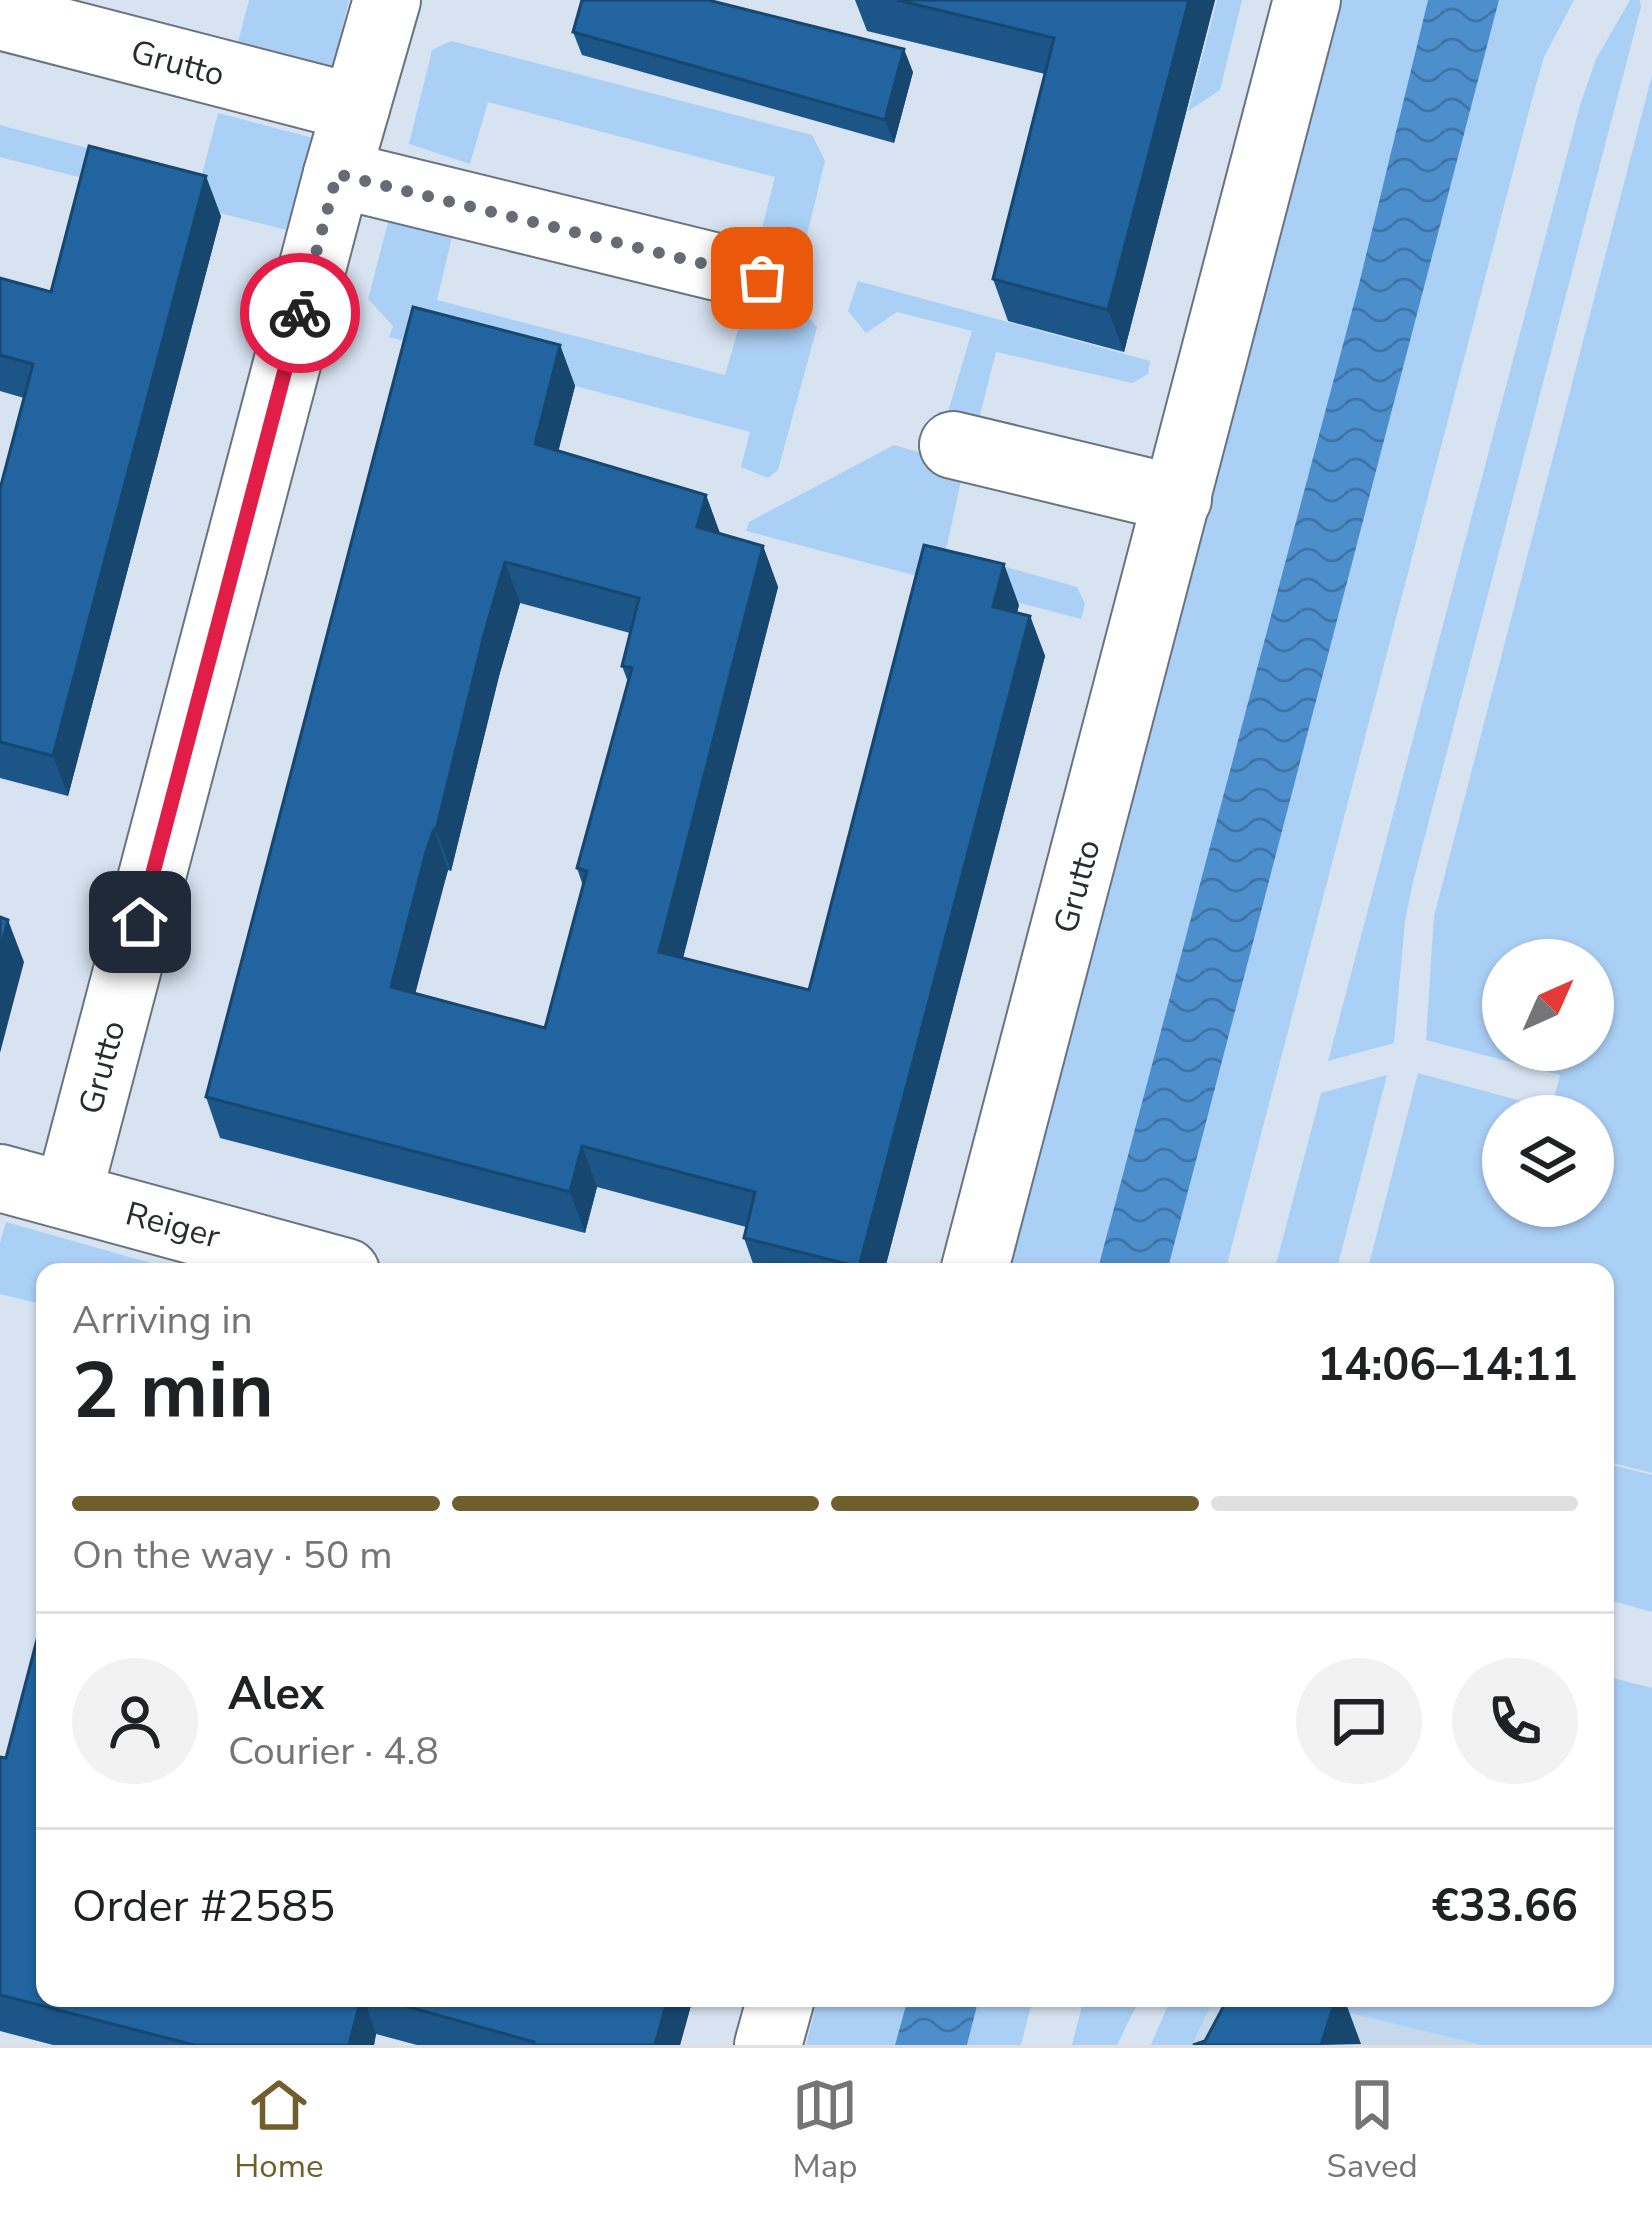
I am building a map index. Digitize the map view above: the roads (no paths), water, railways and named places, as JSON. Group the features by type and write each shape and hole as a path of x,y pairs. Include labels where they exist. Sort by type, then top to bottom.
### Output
{"street":[{"name":"Grutto","path":"68,1195 387,0"},
{"name":"Grutto","path":"976,1263 1307,0"},
{"name":"Grutto","path":"0,16 356,109"},
{"path":"337,174 762,278"},
{"path":"952,445 1178,499"},
{"name":"Reiger","path":"0,1178 314,1263"},
{"path":"769,2045 779,2007"}],"water":[{"path":"1428,0 1499,0 1169,1263 1099,1263 1359,284"},
{"path":"906,2007 977,2007 967,2045 895,2045"}]}
